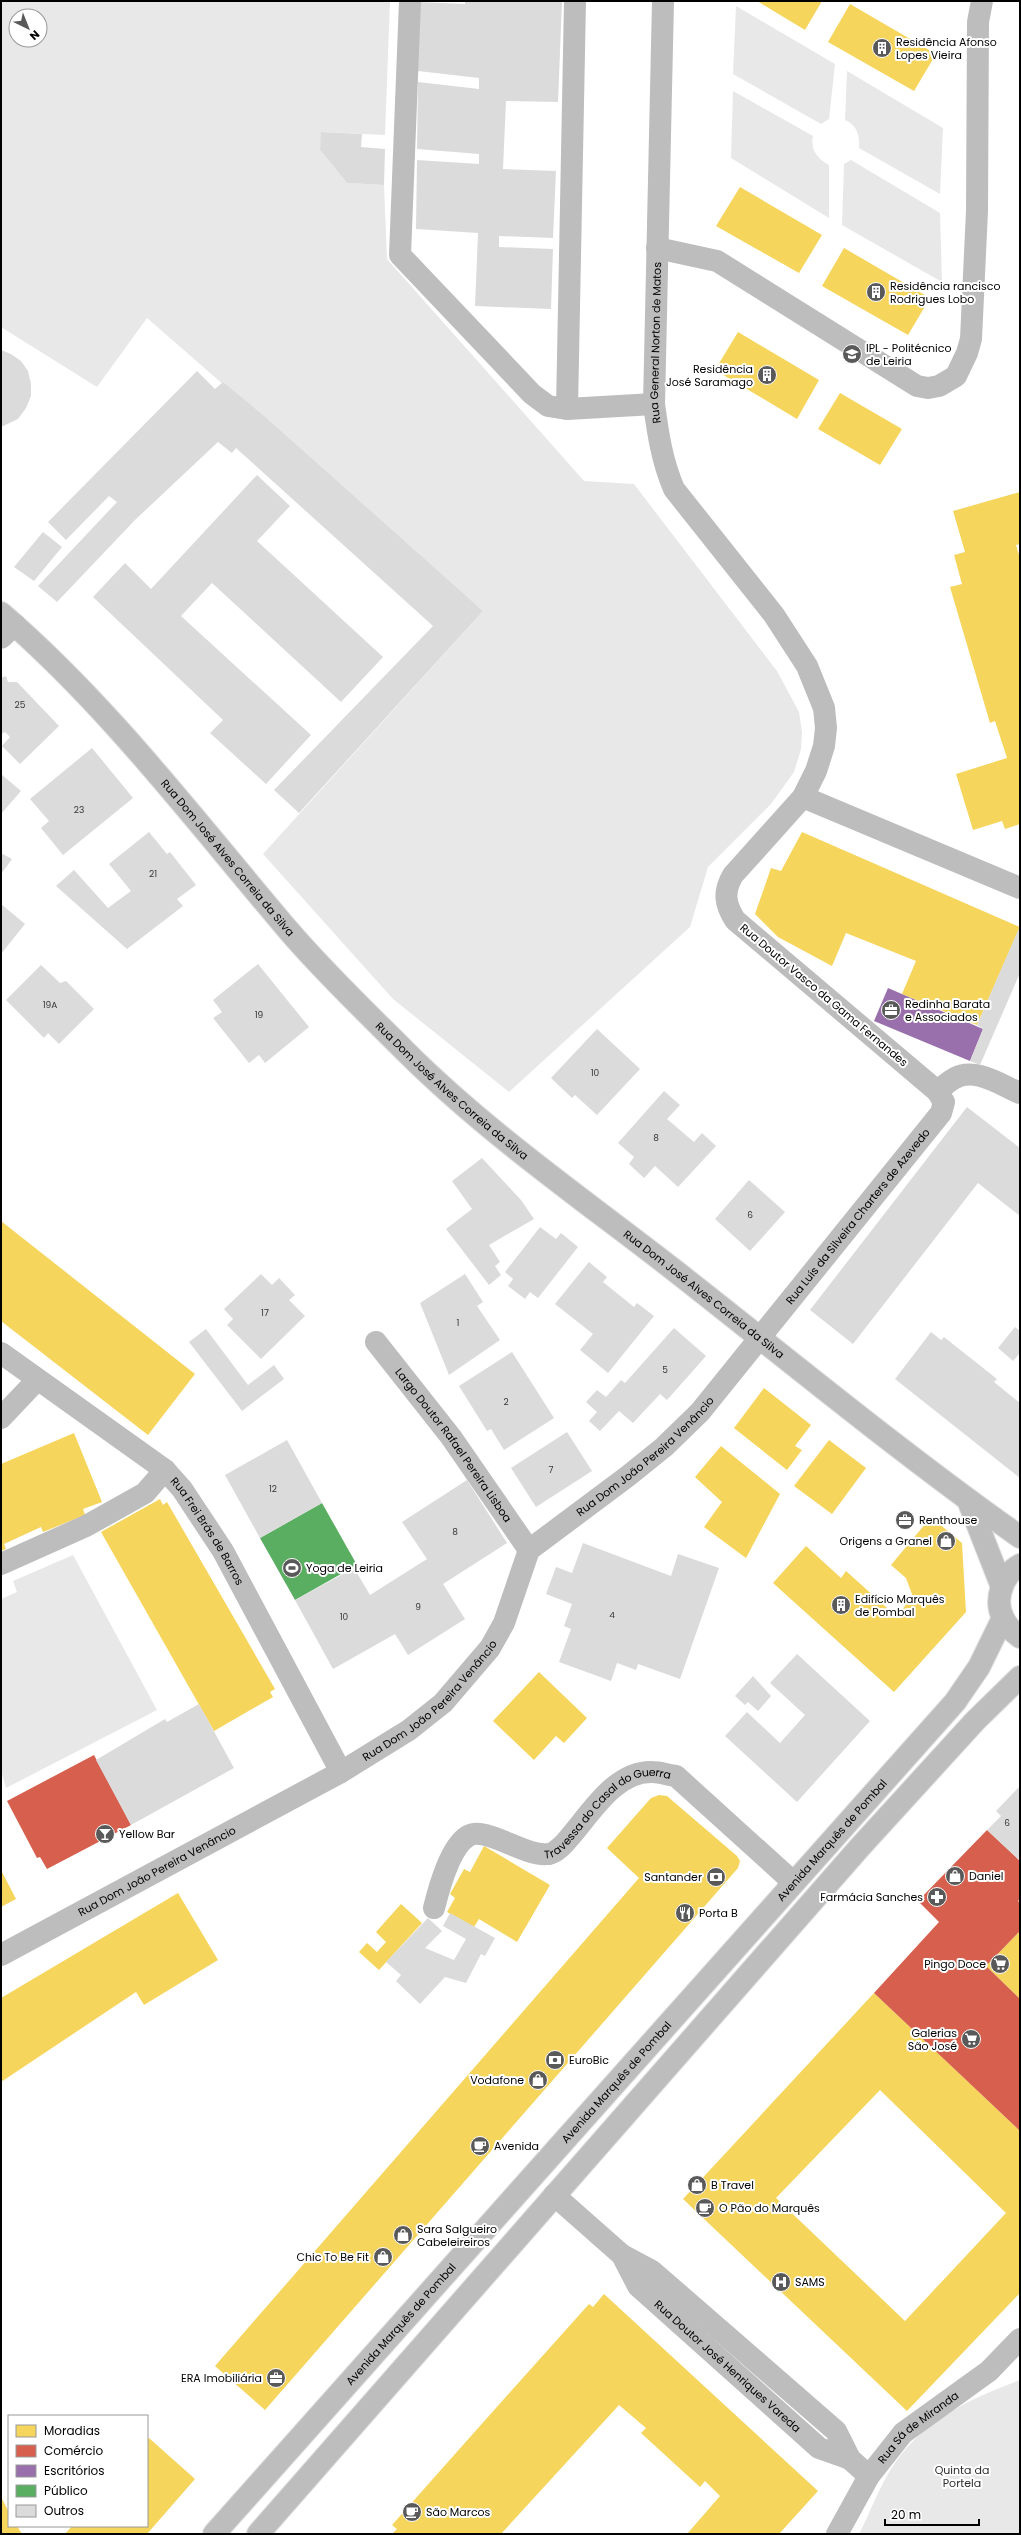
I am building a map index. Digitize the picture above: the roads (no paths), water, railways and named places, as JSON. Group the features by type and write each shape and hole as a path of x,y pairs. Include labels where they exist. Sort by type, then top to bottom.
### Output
{"street":[{"path":"410,1 400,255 532,394 548,406 567,409 654,404"},
{"path":"567,409 575,1"},
{"name":"Rua General Norton de Matos","path":"663,1 654,404 659,446 664,467 674,489 774,614 807,666 817,686 824,708 826,728 824,746 816,771 803,797"},
{"path":"657,248 716,261 917,386 928,388 950,382 962,367 971,339 977,211 978,22 982,1"},
{"name":"Rua Dom José Alves Correia da Silva","path":"6,625 55,662 127,737 292,935 408,1055 476,1115 968,1500 1020,1537"},
{"path":"803,797 1020,888"},
{"name":"Rua Doutor Vasco da Gama Fernandes","path":"803,797 733,875 726,892 729,910 735,920 937,1091"},
{"path":"937,1091 955,1078 968,1074 978,1076 1020,1092"},
{"name":"Rua Luís da Silveira Charters de Azevedo","path":"760,1338 941,1113 944,1102 937,1091"},
{"name":"Rua Dom João Pereira Venâncio","path":"1,1955 341,1772 409,1730 443,1703 466,1678 490,1648 504,1623 529,1550 664,1447 700,1412 760,1338"},
{"name":"Largo Doutor Rafael Pereira Lisboa","path":"376,1342 451,1436 529,1550"},
{"name":"Rua Frei Brás de Barros","path":"1,1353 165,1470 182,1490 223,1551 341,1772"},
{"path":"1,1418 37,1380"},
{"path":"1,1564 86,1526 145,1493 165,1470"},
{"path":"968,1500 1002,1586"},
{"path":"1020,1565 1008,1576 1002,1586 1000,1597 1003,1618 1010,1629 1020,1637"},
{"name":"Avenida Marquês de Pombal","path":"214,2534 955,1702 979,1667 1003,1618"},
{"path":"258,2534 860,1847 975,1721 1020,1677"},
{"name":"Travessa do Casal do Guerra","path":"434,1908 441,1882 460,1842 470,1835 482,1834 534,1855 550,1854 563,1844 615,1786 629,1776 652,1772 676,1776 794,1882"},
{"name":"Rua Doutor José Henriques Vareda","path":"554,2195 622,2255 652,2271 836,2431 850,2458 869,2476"},
{"name":"Rua Sá de Miranda","path":"837,2534 869,2476 903,2433 989,2370 1020,2339"}],"place":[{"name":"Residência Afonso Lopes Vieira","path":"882,48"},
{"name":"Residência rancisco Rodrigues Lobo","path":"876,292"},
{"name":"IPL - Politécnico de Leiria","path":"852,354"},
{"name":"Residência José Saramago","path":"767,375"},
{"name":"Redinha Barata e Associados","path":"891,1010"},
{"name":"Renthouse","path":"905,1520"},
{"name":"Origens a Granel","path":"946,1541"},
{"name":"Yoga de Leiria","path":"292,1568"},
{"name":"Edifício Marquês de Pombal","path":"841,1605"},
{"name":"Yellow Bar","path":"105,1834"},
{"name":"Daniel","path":"955,1876"},
{"name":"Santander","path":"716,1877"},
{"name":"Farmácia Sanches","path":"937,1897"},
{"name":"Porta B","path":"685,1913"},
{"name":"Pingo Doce","path":"1000,1964"},
{"name":"Galerias São José","path":"971,2039"},
{"name":"EuroBic","path":"555,2060"},
{"name":"Vodafone","path":"538,2080"},
{"name":"Avenida","path":"480,2146"},
{"name":"B Travel","path":"697,2185"},
{"name":"O Pão do Marquês","path":"705,2208"},
{"name":"Sara Salgueiro Cabeleireiros","path":"403,2235"},
{"name":"Chic To Be Fit","path":"383,2257"},
{"name":"SAMS","path":"781,2282"},
{"name":"ERA Imobiliária","path":"276,2378"},
{"name":"São Marcos","path":"412,2512"}],"park label":[{"name":"Quinta da Portela","path":"962,2476"}]}
